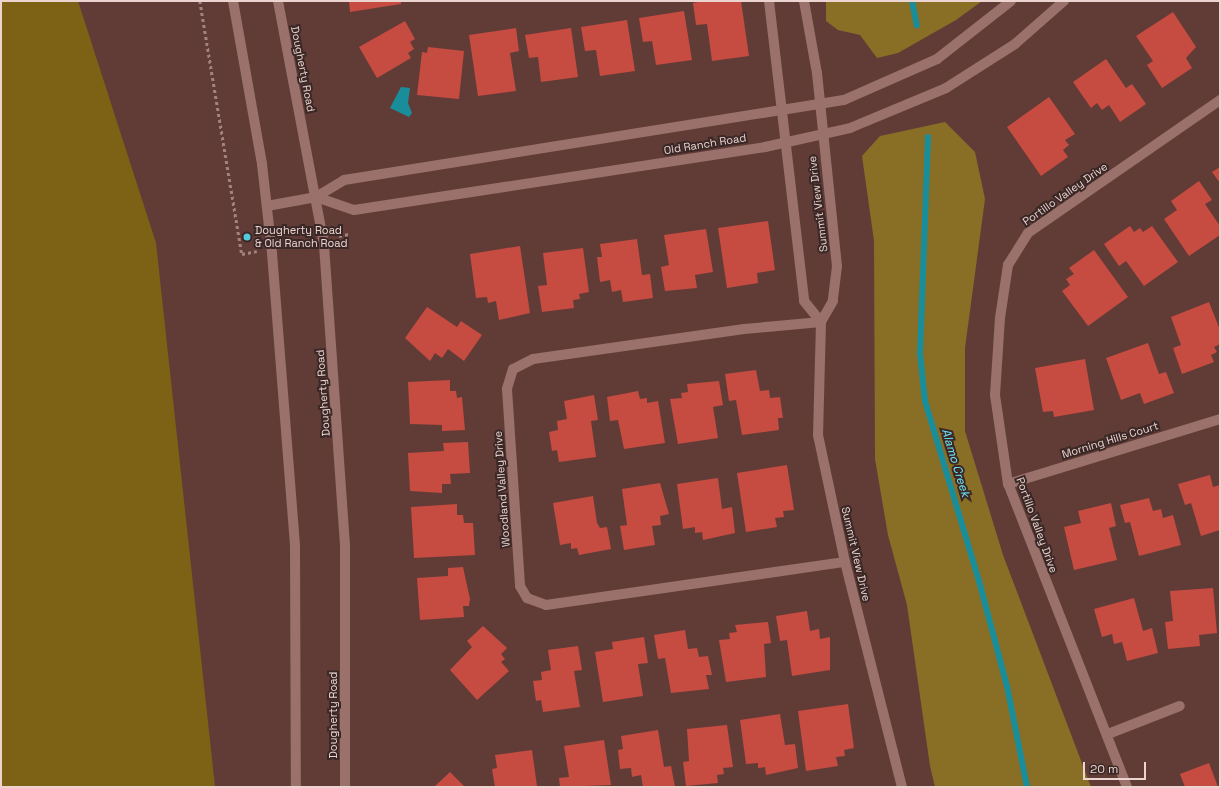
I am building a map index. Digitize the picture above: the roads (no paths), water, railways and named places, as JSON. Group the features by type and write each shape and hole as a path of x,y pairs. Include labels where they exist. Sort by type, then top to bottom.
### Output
{"street":[{"path":"232,1 267,206 272,248 294,546 296,787"},
{"name":"Dougherty Road","path":"278,1 323,239 345,546 345,787"},
{"path":"769,1 787,142 804,301 821,322"},
{"name":"Summit View Drive","path":"804,1 823,134 837,266 832,301 821,322 818,435 845,562 902,787"},
{"name":"Old Ranch Road","path":"267,206 316,197 344,180 628,132 844,100 936,59 1011,1"},
{"name":"Old Ranch Road","path":"316,197 354,210 787,142 850,128 946,88 1015,44 1064,1"},
{"name":"Portillo Valley Drive","path":"1127,787 1108,734 1008,484 995,395 1000,318 1008,265 1028,233 1220,100"},
{"name":"Woodland Valley Drive","path":"821,322 533,359 513,368 507,389 520,586 527,598 546,605 845,562"},
{"name":"Morning Hills Court","path":"1008,484 1220,419"},
{"path":"1108,734 1180,706"}],"water":[{"path":"401,87 410,88 408,103 412,113 409,117 390,108"}],"waterway":[{"name":"Alamo Creek","path":"912,1 917,26"},
{"name":"Alamo Creek","path":"928,137 920,353 925,401 979,581 1007,686 1027,787"}],"place":[{"name":"Dougherty Road & Old Ranch Road","path":"247,237"}]}
